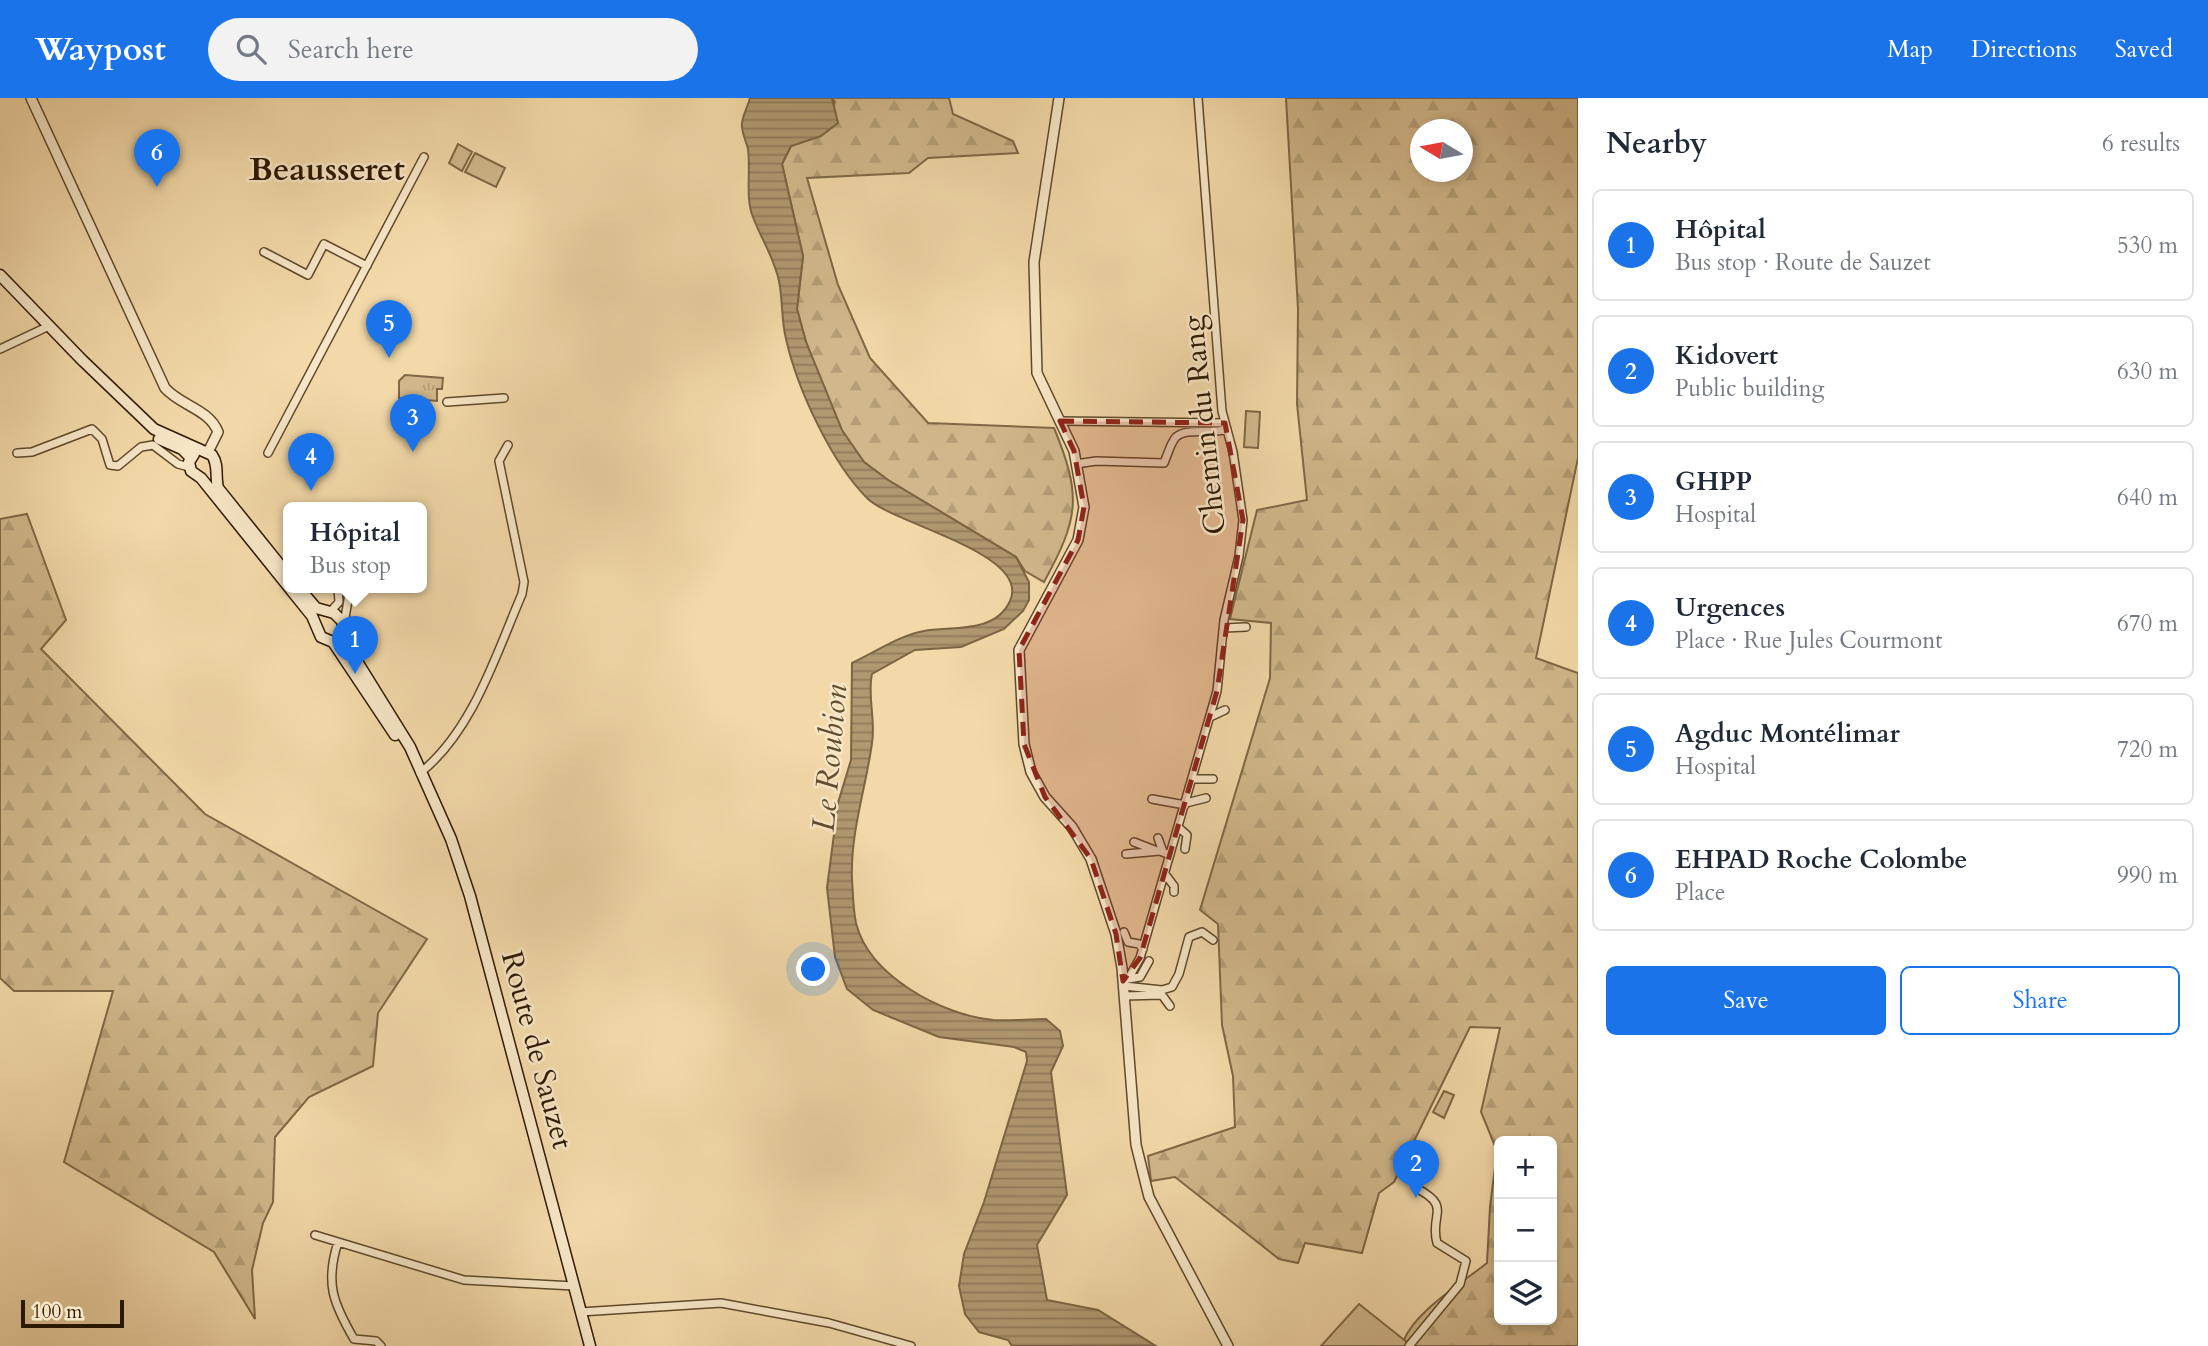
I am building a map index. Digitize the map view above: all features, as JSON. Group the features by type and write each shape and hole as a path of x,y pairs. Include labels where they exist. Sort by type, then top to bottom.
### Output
{"main road":[{"path":"0,275 148,432 182,449 201,478 283,581"},
{"path":"80,358 154,429 205,451 217,464 215,474 218,488 283,568"},
{"path":"190,463 205,451"},
{"path":"201,478 208,479 215,474"},
{"path":"293,593 315,621 328,611"},
{"path":"303,593 316,608 328,611"},
{"name":"Route de Sauzet","path":"328,611 344,630 410,747 451,839 470,896 590,1346"},
{"name":"Route de Sauzet","path":"315,621 321,637 333,642 420,773"},
{"path":"333,642 344,630"}],"street":[{"path":"30,98 165,388 174,399 214,422 218,432 205,451"},
{"path":"1059,98 1034,262 1037,373 1074,451 1084,507 1078,540 1019,650 1024,744 1031,772 1045,797 1072,827 1091,859 1116,934 1125,985 1136,1145 1149,1197 1228,1346"},
{"name":"Chemin du Rang","path":"1125,985 1143,949 1165,874 1164,853 1178,827 1217,691 1226,648 1224,628 1242,520 1226,426 1211,282 1198,98"},
{"path":"268,453 424,157"},
{"path":"264,252 308,275 324,244 367,266"},
{"path":"0,349 49,326"},
{"path":"447,402 503,398"},
{"path":"1060,421 1226,426"},
{"path":"1076,464 1096,461 1164,463 1175,438 1181,435 1216,434 1226,426"},
{"path":"17,453 32,452 92,429 102,439 110,465 118,466 141,446 153,444 177,464 190,463"},
{"path":"420,773 439,754 471,709 522,594 524,582 499,461 508,445"},
{"path":"328,611 339,602 338,593"},
{"path":"344,630 349,593"},
{"path":"1224,628 1245,627"},
{"path":"1210,718 1226,710"},
{"path":"1192,779 1213,779"},
{"path":"1152,799 1185,804 1206,798"},
{"path":"1178,827 1187,835 1185,849"},
{"path":"1158,838 1164,853"},
{"path":"1134,842 1164,853"},
{"path":"1126,853 1164,853"},
{"path":"1165,874 1174,892"},
{"path":"1124,932 1128,942 1139,944 1143,949"},
{"path":"1125,985 1162,990 1172,987 1180,974 1189,937 1202,932 1213,940"},
{"path":"1125,985 1140,977 1149,961"},
{"path":"1125,985 1162,995 1170,1006"},
{"path":"1409,1346 1460,1284 1466,1261 1437,1242 1437,1204 1434,1198 1416,1188"},
{"path":"315,1235 464,1280 574,1286"},
{"path":"338,1242 330,1268 335,1307 355,1339 376,1340 381,1346"},
{"path":"580,1311 721,1303 829,1323 911,1346"}],"highlighted area":[{"path":"1060,421 1225,423 1243,520 1217,691 1140,958 1123,981 1116,934 1091,859 1045,797 1024,744 1019,650 1078,540 1084,507 1074,451"}],"green space":[{"path":"832,98 949,98 953,114 1013,141 1018,153 928,158 909,173 807,178 838,285 870,358 928,423 1054,428 1069,472 1073,506 1064,540 1044,582 1025,571 1016,557 888,480 864,462 841,430 806,342 797,309 803,256 782,164 791,146 821,136 835,102"},
{"path":"1286,98 1578,98 1578,458 1536,658 1578,673 1578,1346 1402,1346 1407,1334 1425,1311 1487,1263 1494,1175 1494,1325 1557,1325 1557,1136 1494,1136 1494,1144 1481,1112 1500,1028 1470,1027 1394,1182 1379,1193 1362,1253 1305,1243 1298,1263 1279,1259 1175,1177 1151,1181 1148,1156 1235,1127 1233,1076 1222,1025 1218,924 1200,910 1270,678 1271,623 1230,619 1257,510 1307,500 1297,404 1298,309"},
{"path":"458,144 472,152 462,171 449,163"},
{"path":"475,153 505,168 496,187 465,172"},
{"path":"405,375 443,378 442,389 437,389 437,401 399,398 399,381"},
{"path":"1246,411 1260,412 1258,448 1244,447"},
{"path":"27,514 66,620 41,649 205,814 427,939 378,1013 373,1066 309,1097 275,1137 273,1202 263,1223 252,1270 255,1319 214,1252 64,1162 113,991 14,991 0,978 0,519"},
{"path":"1444,1091 1454,1095 1444,1118 1433,1112"},
{"path":"1359,1304 1408,1343 1405,1346 1321,1346"}],"shaded area":[{"path":"750,98 832,98 838,123 821,136 791,146 782,164 803,256 797,309 806,342 842,430 864,462 888,480 1016,557 1029,582 1029,600 1023,611 1004,629 961,647 915,650 872,674 870,691 873,734 852,862 856,923 876,960 910,990 973,1017 993,1020 1046,1019 1060,1031 1063,1046 1051,1072 1067,1195 1037,1245 1047,1300 1098,1310 1156,1346 1012,1346 1008,1340 979,1332 965,1314 959,1286 964,1254 984,1202 1027,1061 1026,1052 1014,1047 939,1037 873,1010 847,989 835,957 827,888 838,803 851,760 852,663 915,633 984,624 1003,612 1010,601 1011,584 1000,568 981,554 881,508 867,498 828,445 807,401 791,358 784,332 777,272 751,209 748,149 742,126"}],"place":[{"name":"EHPAD Roche Colombe","path":"157,187"},
{"name":"Agduc Montélimar","path":"389,358"},
{"name":"GHPP","path":"413,452"},
{"name":"Urgences","path":"311,491"},
{"name":"Hôpital","path":"355,674"},
{"name":"Kidovert","path":"1416,1198"}],"district":[{"name":"Beausseret","path":"327,169"}],"water label":[{"name":"Le Roubion","path":"830,758"}]}
